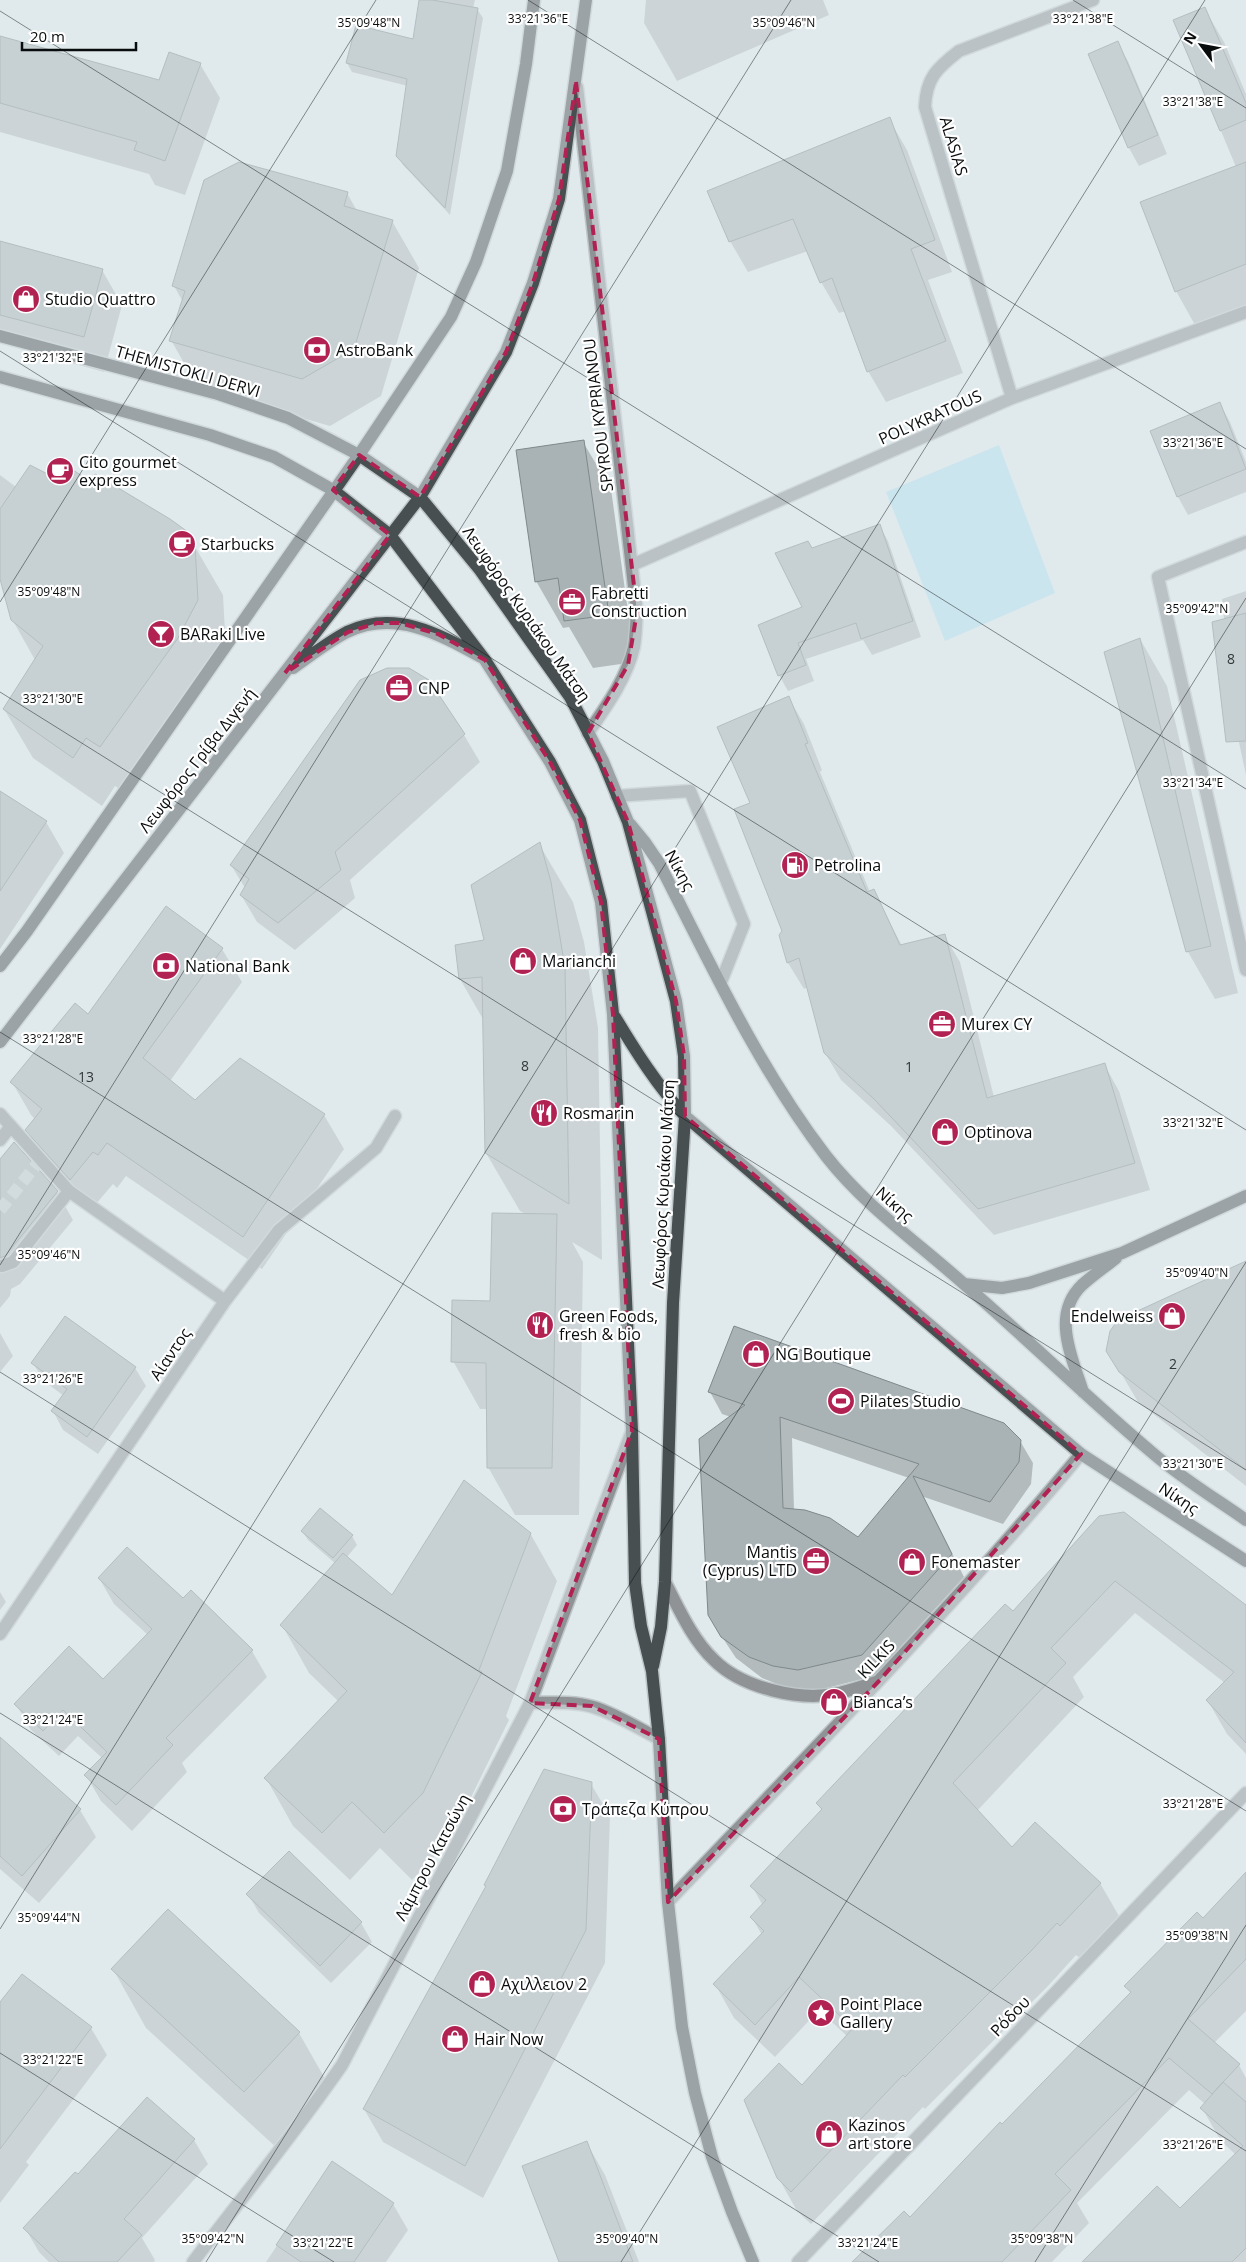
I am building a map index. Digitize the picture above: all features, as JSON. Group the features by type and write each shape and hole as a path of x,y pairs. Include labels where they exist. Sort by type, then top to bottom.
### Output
{"main road":[{"path":"0,966 359,455 451,317 476,262 507,171 526,64 534,0"},
{"name":"Λεωφόρος Γρίβα Διγενή","path":"0,1042 420,497 506,352 533,283 559,199 586,0"},
{"name":"THEMISTOKLI DERVI","path":"0,336 218,394 288,418 359,455 420,497"},
{"path":"0,377 210,434 274,457 333,490"},
{"name":"Λεωφόρος Κυριάκου Μάτση","path":"333,490 390,535 485,660 550,762 580,820 601,902 613,1014 632,1431 634,1583 641,1626 652,1671 660,1739 668,1902 682,2027 695,2093 712,2157 753,2262"},
{"name":"Λεωφόρος Κυριάκου Μάτση","path":"420,497 448,529 531,642 570,697 588,732 628,822 676,1001 684,1056 685,1116 674,1303 665,1582 660,1627 652,1671"},
{"path":"285,673 348,632 377,623 400,623 438,634 485,660"},
{"name":"Νίκης","path":"628,822 659,863 770,1071 826,1155 852,1186 895,1227 964,1284 1084,1394 1157,1457 1246,1520"},
{"name":"Νίκης","path":"613,1014 648,1070 685,1116 1081,1454 1246,1562"},
{"path":"964,1284 1002,1288 1013,1287 1122,1253 1246,1196"},
{"path":"1084,1394 1066,1334 1065,1319 1067,1310 1082,1285 1122,1253"}],"street":[{"name":"ALASIAS","path":"1012,398 925,107 925,94 928,81 959,51 1093,0"},
{"name":"SPYROU KYPRIANOU","path":"576,82 637,612 634,647 621,680 588,732"},
{"name":"POLYKRATOUS","path":"632,565 1012,398 1246,312"},
{"path":"1246,542 1158,577 1246,970"},
{"path":"617,796 690,791 744,924 721,982"},
{"path":"0,1114 69,1192 225,1301"},
{"name":"Αίαντος","path":"0,1634 225,1301 280,1230 376,1148 394,1116"},
{"path":"0,1140 11,1126"},
{"path":"2,1266 13,1262 69,1192"},
{"name":"Λάμπρου Κατσώνη","path":"194,2262 249,2187 308,2115 342,2065 530,1704 632,1431"},
{"name":"KILKIS","path":"668,1902 879,1681 1031,1514 1081,1454"},
{"path":"665,1582 692,1632 713,1660 736,1678 787,1693 816,1695 838,1694 879,1681"},
{"path":"530,1704 563,1702 592,1706 660,1739"},
{"name":"Ρόδου","path":"798,2262 1246,1793"}],"highlighted area":[{"path":"576,82 637,612 628,665 588,733 628,822 676,1001 684,1056 685,1116 1081,1454 879,1681 668,1902 659,1739 592,1706 530,1703 632,1431 613,1014 601,902 580,820 550,762 485,660 438,634 400,623 377,623 348,632 285,673 390,535 333,490 359,455 420,497 506,352 533,283 559,199"}],"shaded area":[{"path":"999,445 1055,593 945,641 886,492"}],"building":[{"path":"419,0 432,0 478,8 445,208 396,156 407,79 346,63 356,25 413,39"},
{"path":"1205,7 1246,103 1246,120 1220,131 1173,20"},
{"path":"0,36 159,80 169,52 201,63 165,161 134,150 137,142 0,103"},
{"path":"1118,41 1158,135 1128,148 1088,54"},
{"path":"890,117 935,240 911,249 946,341 867,372 832,278 820,283 793,219 729,242 707,191"},
{"path":"239,162 348,192 344,206 393,220 354,349 302,379 169,341 185,291 172,286 204,180"},
{"path":"1246,162 1246,264 1175,292 1140,202"},
{"path":"0,241 103,269 84,337 0,315"},
{"path":"1220,402 1246,469 1177,497 1150,431"},
{"path":"584,440 609,615 564,621 558,578 535,582 516,450"},
{"path":"30,465 65,483 73,470 90,481 95,474 170,519 188,532 195,545 198,600 178,638 100,747 86,738 73,758 3,709 43,646 11,620 0,579 0,509"},
{"path":"880,524 913,621 861,639 856,623 798,643 806,665 778,676 758,625 802,607 775,553 808,541 812,548"},
{"path":"1246,613 1246,741 1226,742 1212,622"},
{"path":"1140,638 1211,946 1186,952 1104,652"},
{"path":"387,668 409,668 429,680 465,734 335,852 341,870 278,923 240,895 249,879 230,865 360,680"},
{"path":"789,696 808,743 805,744 867,892 874,889 900,945 945,934 987,1098 1105,1063 1135,1163 978,1209 874,1099 824,1053 799,958 787,963 779,935 782,931 734,809 750,803 717,727"},
{"path":"0,791 47,821 0,891"},
{"path":"540,842 551,882 565,968 569,1204 485,1153 482,977 459,979 455,945 484,940 471,885"},
{"path":"166,906 223,948 143,1058 195,1100 240,1058 325,1114 243,1237 107,1143 98,1155 93,1152 70,1180 25,1130 42,1109 10,1082 75,1003 88,1014"},
{"path":"14,1142 58,1191 5,1256 0,1258 0,1159"},
{"path":"492,1213 557,1214 552,1468 487,1468 486,1363 451,1362 452,1300 490,1301"},
{"path":"1246,1261 1246,1470 1119,1372 1106,1351 1110,1331 1118,1320"},
{"path":"65,1316 136,1367 87,1437 51,1411 67,1389 31,1363"},
{"path":"734,1326 1004,1423 1021,1440 1019,1462 990,1502 913,1476 952,1554 862,1655 798,1670 773,1666 749,1657 721,1637 708,1615 699,1439 745,1405 708,1392","holes":["780,1417 919,1464 858,1537 830,1518 805,1510 783,1508"]},
{"path":"464,1480 531,1533 479,1670 482,1672 423,1793 384,1833 352,1802 322,1833 264,1778 347,1691 280,1625 343,1553 392,1595"},
{"path":"320,1508 353,1535 333,1558 301,1531"},
{"path":"1124,1512 1246,1605 1246,1743 1206,1700 1234,1672 1115,1581 1051,1648 1066,1663 953,1783 1012,1847 1035,1822 1101,1883 1060,1926 1057,1923 905,2077 903,2075 791,2192 777,2178 744,2100 779,2063 802,2085 853,2028 799,1977 755,2025 713,1984 764,1931 750,1917 766,1900 750,1886 822,1809 816,1803 1005,1604 1013,1611 1099,1516"},
{"path":"127,1547 183,1598 191,1590 253,1650 166,1738 173,1745 116,1805 84,1775 107,1752 63,1710 43,1731 14,1704 69,1646 103,1679 152,1629 98,1578"},
{"path":"0,1737 81,1809 22,1876 0,1856"},
{"path":"544,1769 592,1782 586,1930 465,2166 363,2109 486,1886 484,1885"},
{"path":"289,1851 362,1922 320,1966 246,1894"},
{"path":"1246,1872 1246,1959 1188,2019 1240,2064 1212,2094 1169,2058 1055,2174 1071,2190 1002,2262 852,2262 904,2211 910,2217 1000,2122 1002,2124 1131,1992 1124,1986 1197,1912 1203,1918"},
{"path":"168,1909 300,2032 244,2092 111,1969"},
{"path":"22,1974 92,2027 0,2149 0,2002"},
{"path":"1223,2082 1246,2102 1246,2248 1232,2262 1082,2262 1157,2186 1180,2208 1243,2146 1200,2108"},
{"path":"147,2097 195,2139 124,2219 142,2235 117,2262 59,2262 23,2228 75,2172 78,2174"},
{"path":"587,2141 633,2262 559,2262 522,2166"},
{"path":"332,2161 394,2203 354,2262 301,2262 276,2245"}],"tunnel":[{"path":"0,1210 41,1159"}],"place":[{"name":"Studio Quattro","path":"26,299"},
{"name":"AstroBank","path":"317,350"},
{"name":"Cito gourmet express","path":"60,471"},
{"name":"Starbucks","path":"182,544"},
{"name":"Fabretti Construction","path":"572,602"},
{"name":"BARaki Live","path":"161,634"},
{"name":"CNP","path":"399,688"},
{"name":"Petrolina","path":"795,865"},
{"name":"Marianchi","path":"523,961"},
{"name":"National Bank","path":"166,966"},
{"name":"Murex CY","path":"942,1024"},
{"name":"Rosmarin","path":"544,1113"},
{"name":"Optinova","path":"945,1132"},
{"name":"Endelweiss","path":"1172,1316"},
{"name":"Green Foods, fresh & bio","path":"540,1325"},
{"name":"NG Boutique","path":"756,1354"},
{"name":"Pilates Studio","path":"841,1401"},
{"name":"Mantis (Cyprus) LTD","path":"816,1561"},
{"name":"Fonemaster","path":"912,1562"},
{"name":"Bianca’s","path":"834,1702"},
{"name":"Τράπεζα Κύπρου","path":"563,1809"},
{"name":"Αχιλλειον 2","path":"482,1984"},
{"name":"Point Place Gallery","path":"821,2013"},
{"name":"Hair Now","path":"455,2039"},
{"name":"Kazinos art store","path":"829,2134"}]}
